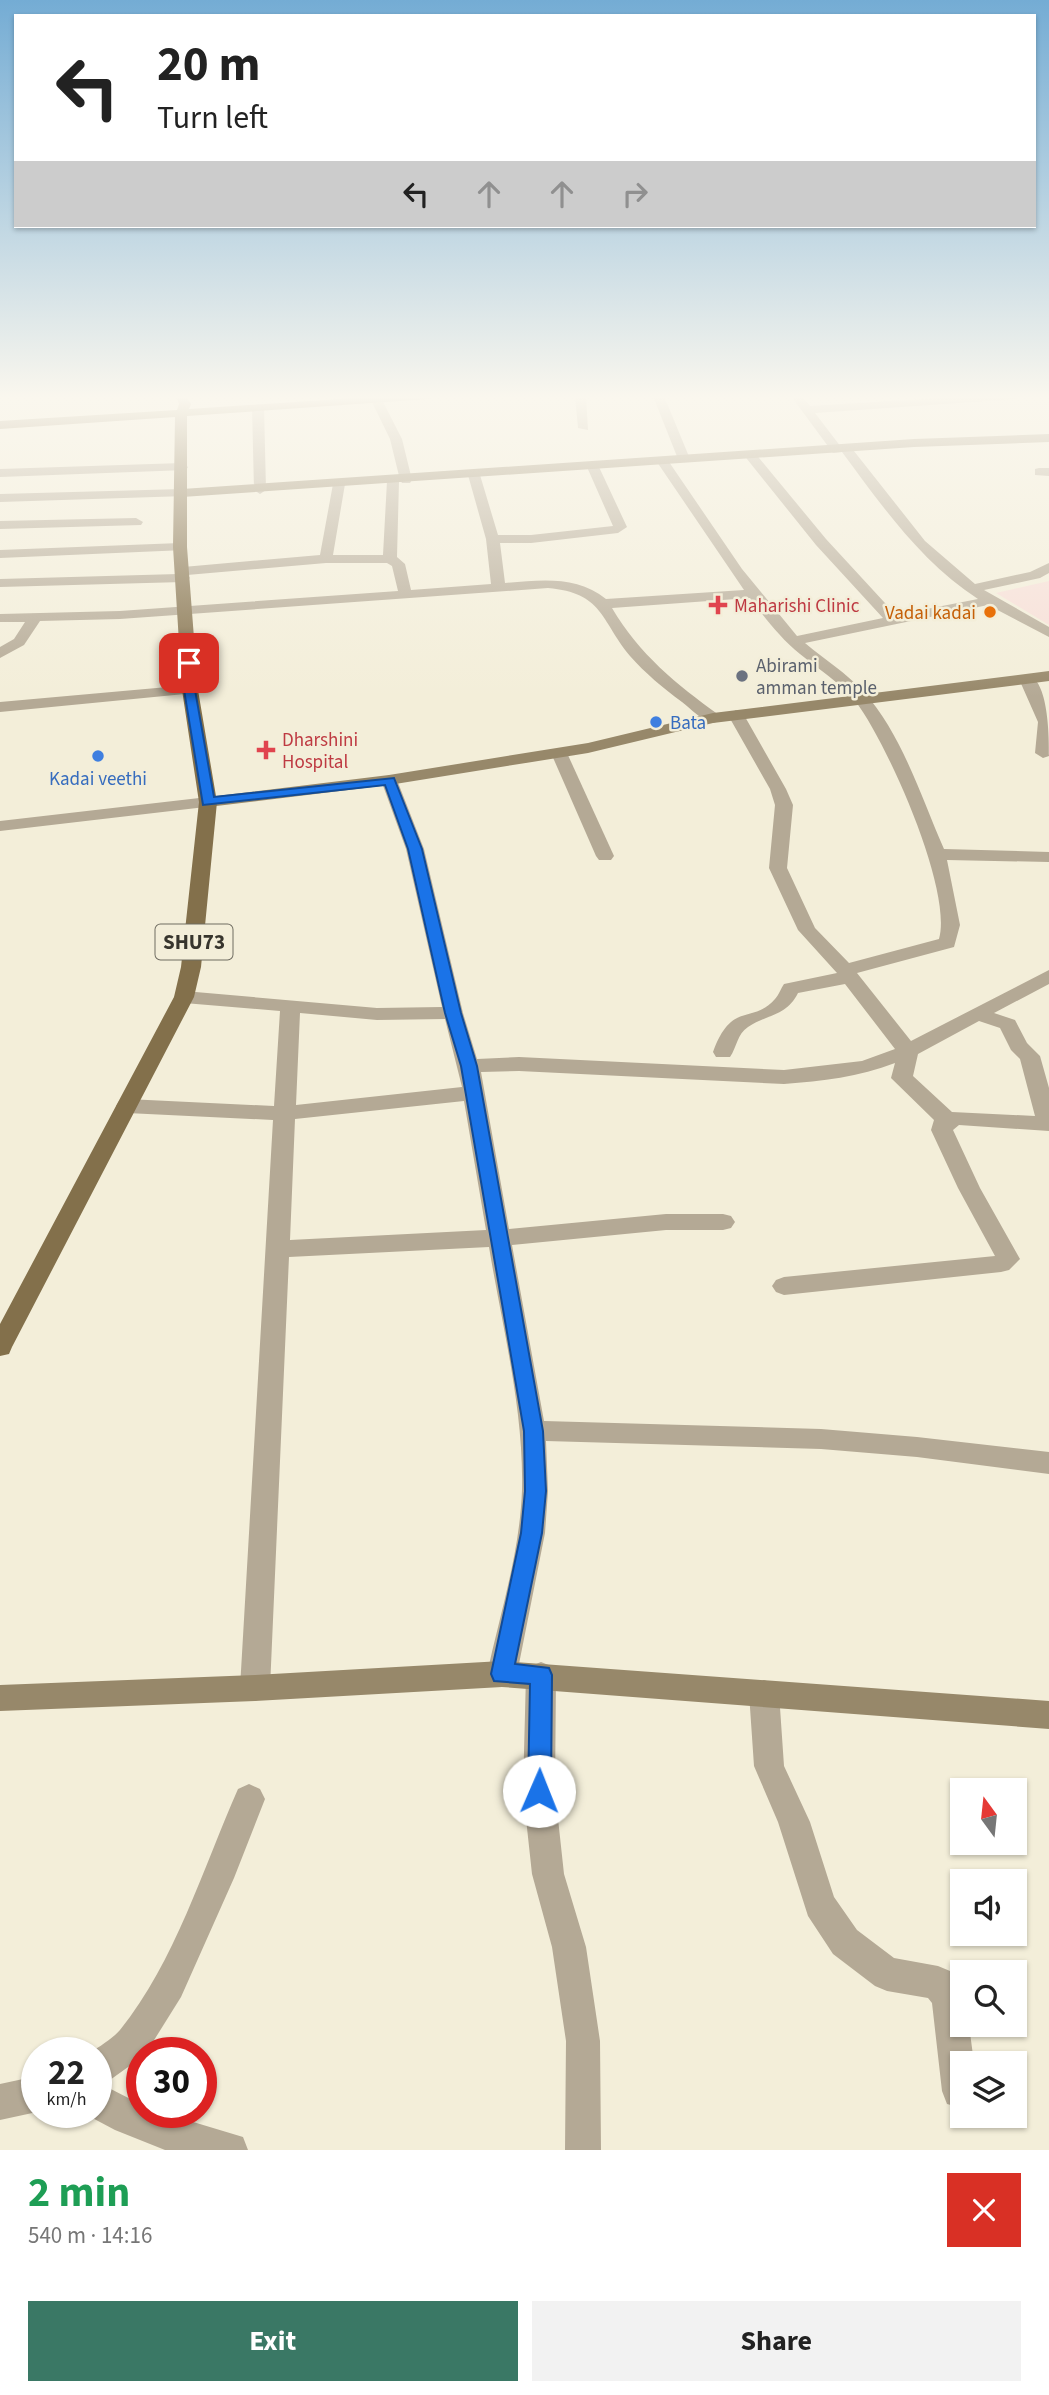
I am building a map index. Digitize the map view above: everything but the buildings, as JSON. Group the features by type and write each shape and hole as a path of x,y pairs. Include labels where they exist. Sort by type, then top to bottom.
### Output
{"main road":[{"name":"SHU73","path":"0,1347 184,997 191,967 208,802 190,690 187,610 180,547 182,496"},
{"path":"208,802 390,780 559,753 713,718 1049,676"},
{"path":"0,1698 255,1688 502,1674 1049,1715"}],"street":[{"path":"0,498 77,496"},
{"path":"130,580 135,550 138,496"},
{"path":"326,559 337,496"},
{"path":"390,559 398,496"},
{"path":"480,496 493,538 498,587"},
{"path":"493,538 531,539 618,528 620,527 606,496"},
{"path":"686,496 752,594 794,641 862,699 902,767 910,794 937,854 951,937 947,943 848,974 791,988 782,1003 741,1021 728,1034 723,1052"},
{"path":"784,496 821,542 893,621"},
{"path":"880,496 902,524 972,589 1049,633"},
{"path":"0,525 136,522"},
{"path":"0,554 180,547"},
{"path":"0,583 130,580 326,559 390,559 398,564 405,593"},
{"path":"972,589 1035,575 1049,567"},
{"path":"0,618 187,610 548,584 578,587 590,592 603,604 629,647 651,672 713,718"},
{"path":"603,604 752,594"},
{"path":"794,641 991,600"},
{"path":"0,654 19,642 34,618"},
{"path":"1027,678 1046,722 1043,753"},
{"path":"0,707 190,690"},
{"path":"736,715 778,789 783,806 778,868 807,930 848,974 908,1051"},
{"path":"559,753 605,856"},
{"path":"390,780 415,849 453,1013 469,1066 533,1431 535,1491 531,1533 502,1674"},
{"path":"0,826 208,802"},
{"path":"937,854 1049,857"},
{"path":"469,1066 519,1065 785,1077 827,1074 866,1067 908,1051 1049,976"},
{"path":"184,997 377,1014 453,1013"},
{"path":"255,1688 290,1007"},
{"path":"784,1286 988,1267 1008,1259 969,1188 942,1130 943,1125 947,1120 969,1118 1049,1124 1030,1056 1018,1046 1008,1024 976,1014"},
{"path":"908,1051 902,1078 947,1120"},
{"path":"127,1106 283,1112 474,1093"},
{"path":"276,1249 498,1238 666,1222 723,1222"},
{"path":"533,1431 721,1433 917,1447 1049,1463"},
{"path":"541,1675 539,1791 548,1874 569,1947 583,2041 583,2150"},
{"path":"764,1693 769,1766 793,1822 820,1905 845,1942 865,1960 887,1974 939,1983 943,1987 948,1997 955,2051"},
{"path":"112,2058 131,2044 169,1985 218,1878 249,1799"},
{"path":"0,2102 21,2097"},
{"path":"112,2111 178,2137 230,2150"}],"shaded area":[{"path":"1049,581 1049,625 996,593"}],"place":[{"name":"Maharishi Clinic","path":"718,605"},
{"name":"Vadai kadai","path":"990,612"},
{"name":"Abirami amman temple","path":"742,676"},
{"name":"Bata","path":"656,722"},
{"name":"Dharshini Hospital","path":"266,750"},
{"name":"Kadai veethi","path":"98,756"}],"route":[{"path":"189,663 190,690 208,802 390,780 415,849 453,1013 469,1066 533,1431 535,1491 531,1533 502,1674 541,1675 539,1791"}]}
